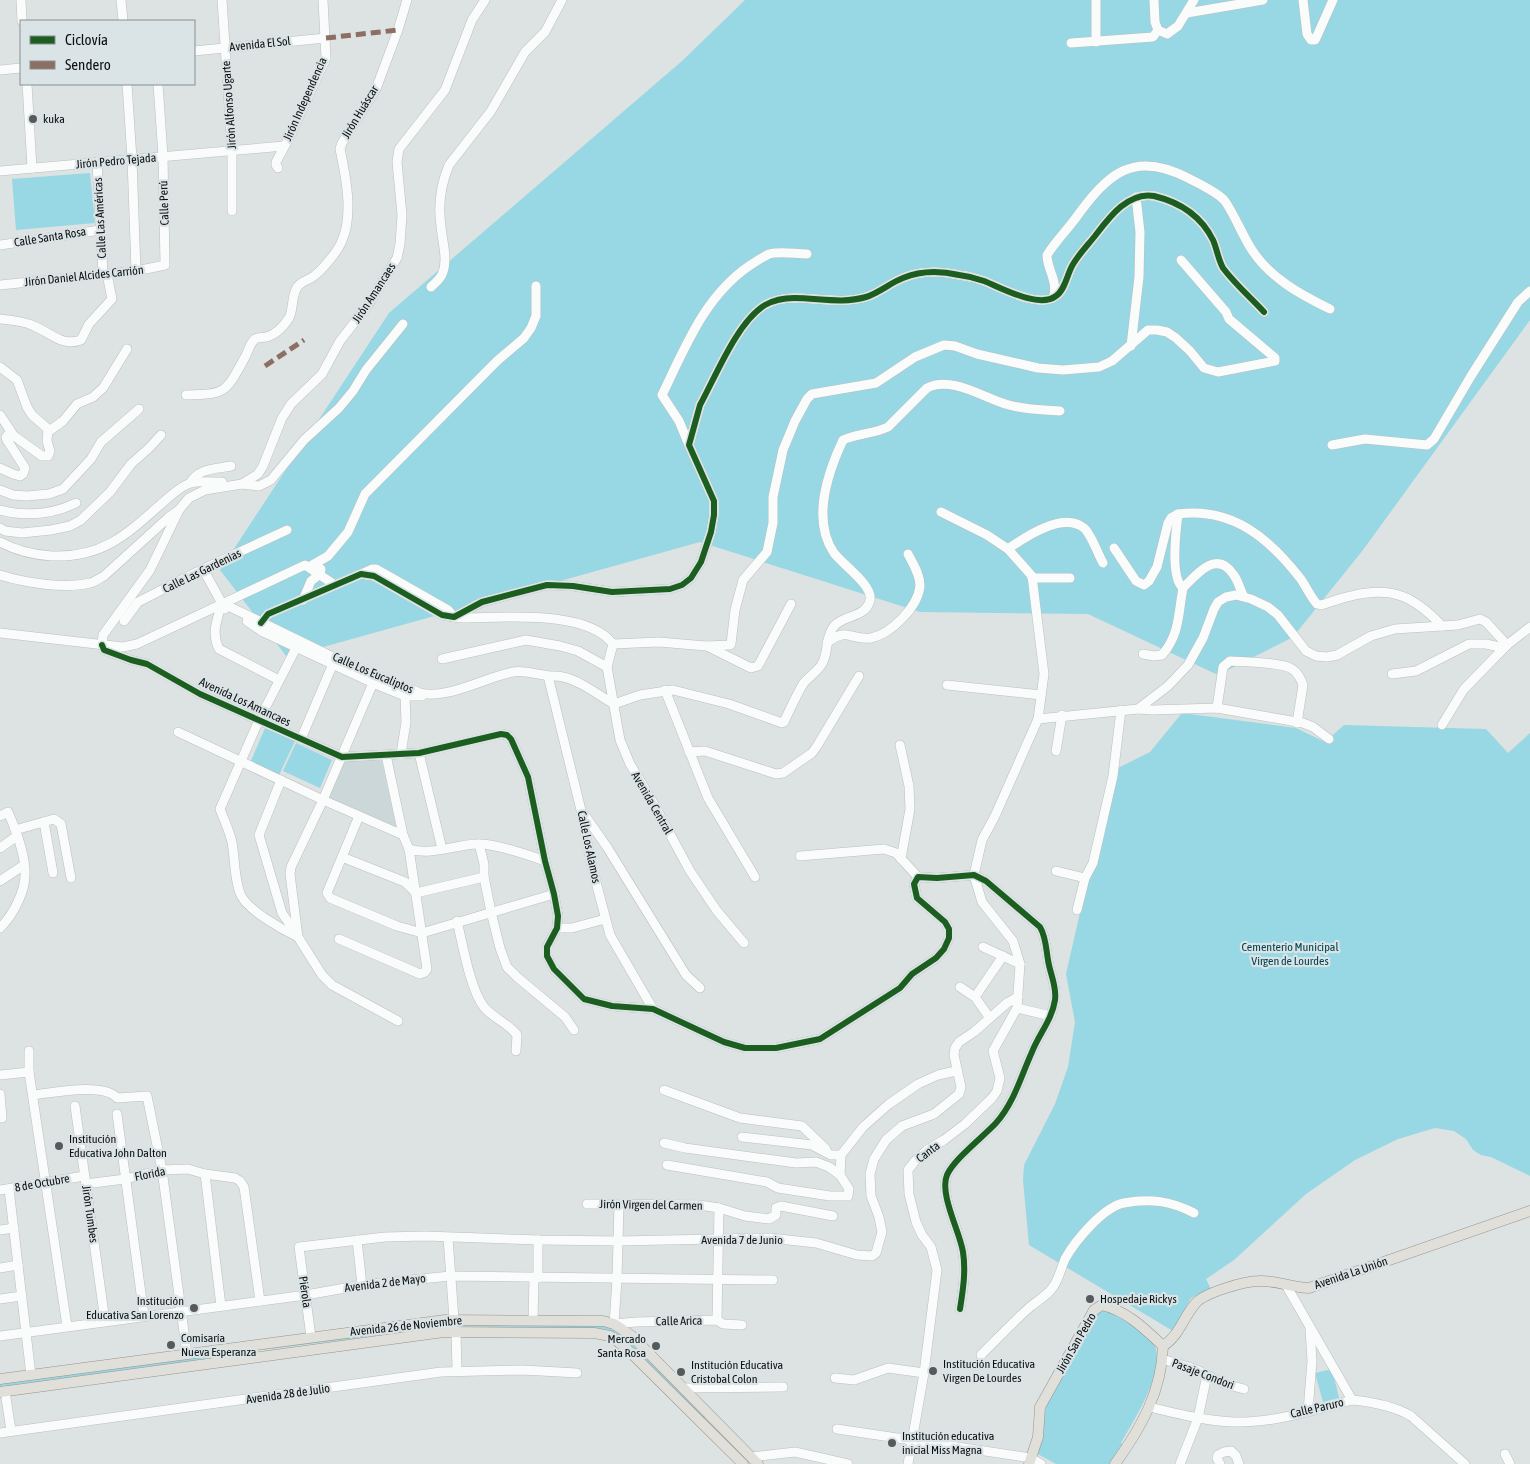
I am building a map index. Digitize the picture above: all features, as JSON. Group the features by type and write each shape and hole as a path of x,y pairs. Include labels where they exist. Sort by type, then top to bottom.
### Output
{"main road":[{"name":"Avenida La Unión","path":"1163,1346 1176,1336 1196,1302 1209,1295 1244,1283 1259,1281 1297,1288 1309,1288 1530,1211"},
{"name":"Jirón San Pedro","path":"1030,1461 1040,1426 1040,1407 1094,1310 1102,1305 1115,1308 1130,1317 1163,1346"},
{"name":"Avenida 26 de Noviembre","path":"0,1379 253,1344 454,1319 594,1321 614,1324 632,1336 755,1460"},
{"name":"Avenida 26 de Noviembre","path":"2,1392 255,1356 456,1331 594,1333 610,1336 625,1346 742,1464"},
{"path":"253,1344 255,1356"},
{"path":"1115,1464 1132,1440 1150,1407 1161,1373 1163,1346"},
{"path":"708,1429 716,1421"}],"street":[{"path":"21,0 22,20"},
{"path":"121,0 123,20"},
{"name":"Jirón Alfonso Ugarte","path":"222,0 232,150 232,211"},
{"name":"Jirón Independencia","path":"232,150 284,146 326,58 323,0"},
{"name":"Jirón Huáscar","path":"186,395 212,394 227,388 245,358 250,345 256,338 274,335 280,329 290,315 296,287 314,277 341,243 347,212 347,190 340,149 376,89 407,0"},
{"name":"Jirón Amancaes","path":"242,484 258,474 282,418 291,404 322,374 340,341 368,306 397,258 402,215 397,156 416,126 445,90 472,20 485,0"},
{"path":"431,287 441,278 444,271 440,204 445,174 449,165 491,110 525,52 545,32 562,0"},
{"path":"1096,0 1096,42"},
{"path":"1071,44 1152,37 1158,30 1154,0"},
{"path":"1158,30 1163,33 1170,32 1178,26 1194,0"},
{"path":"1187,13 1263,0"},
{"path":"1303,0 1307,34 1311,40 1315,40 1333,0"},
{"name":"Avenida El Sol","path":"195,51 326,38"},
{"path":"0,70 20,68"},
{"path":"27,85 32,168"},
{"path":"127,85 136,271"},
{"name":"Calle Perú","path":"158,85 163,156 166,263"},
{"path":"278,168 276,162 284,146"},
{"name":"Jirón Pedro Tejada","path":"0,171 232,150"},
{"name":"Calle Las Américas","path":"0,319 12,320 33,326 62,342 74,343 81,340 89,324 113,297 105,274 100,230 97,162"},
{"path":"1053,298 1056,290 1047,255 1096,191 1117,174 1126,170 1144,166 1156,166 1167,168 1182,175 1224,200 1253,252 1275,276 1305,297 1330,309"},
{"path":"689,445 700,405 734,342 753,315 765,305 779,299 839,301 861,298 870,296 903,278 942,272 982,280 1026,298 1053,298 1062,289 1071,267 1107,219 1120,207 1136,198 1154,196 1180,206 1197,216 1212,239 1222,266 1230,277 1264,312"},
{"path":"1131,346 1139,276 1140,232 1136,198"},
{"name":"Calle Santa Rosa","path":"0,245 100,230"},
{"path":"454,617 482,602 547,585 574,586 612,592 670,589 682,585 690,578 701,562 711,532 714,501 679,422 662,395 695,327 712,302 729,284 743,271 770,254 808,254"},
{"path":"261,623 268,614 361,574 374,576 442,615 462,618 538,617 564,620 603,633 614,644 658,642 706,646 730,645 732,642 734,610 743,580 767,552 770,543 773,522 773,497 786,442 807,398 812,394 876,383 915,357 944,345 955,346 977,354 1038,368 1063,370 1099,367 1112,361 1148,330 1167,332 1190,351 1201,365 1218,372 1275,361 1275,358 1229,320 1226,312 1181,260"},
{"name":"Jirón Daniel Alcides Carrión","path":"0,286 136,271 164,266 166,263"},
{"path":"303,600 311,581 320,574 328,556 348,532 365,494 497,361 524,338 536,316 536,286"},
{"path":"1332,445 1365,439 1427,445 1434,439 1470,376 1518,302 1530,291"},
{"path":"102,645 103,635 153,566 180,510 194,494 229,485 259,486 271,480 304,440 339,408 353,391 366,370 403,324"},
{"path":"6,437 46,457 50,454 47,442 49,431 67,417 77,404 93,397 103,388 127,349"},
{"path":"0,367 17,380 27,407 49,431"},
{"path":"614,704 640,695 673,690 729,704 782,723 784,722 804,684 823,663 832,629 838,622 864,611 870,602 870,594 866,586 834,552 825,526 826,487 829,474 843,440 854,434 881,430 888,427 927,388 933,385 954,385 1009,406 1060,411"},
{"path":"0,490 13,495 27,496 49,494 62,489 90,460 101,442 139,409"},
{"path":"0,415 6,437 25,468 20,476 0,468"},
{"path":"0,528 5,531 22,533 70,526 81,520 110,492 131,464 161,435"},
{"path":"0,542 8,547 43,555 82,555 110,545 140,523 167,498 190,483 195,475 204,470 231,466"},
{"path":"190,483 221,482 229,485"},
{"path":"0,510 43,515 60,511 76,503"},
{"path":"0,575 68,586 93,583 104,576 169,517 180,510"},
{"path":"941,512 987,535 1008,549 1032,578 1044,674 1038,719 995,816 982,840 974,875"},
{"path":"1114,548 1136,581 1144,585 1149,581 1157,567 1168,522 1171,518 1178,514 1192,512 1227,518 1252,530 1273,548 1292,569 1317,604 1321,605 1350,596 1385,592 1409,598 1419,604 1442,626"},
{"path":"1178,514 1176,528 1176,572 1178,581 1183,588"},
{"path":"1008,549 1020,540 1051,525 1058,523 1078,525 1086,531 1103,563"},
{"name":"Calle Las Gardenias","path":"124,621 138,602 287,530"},
{"path":"827,643 840,634 869,638 877,636 905,616 913,605 920,587 918,573 908,554"},
{"path":"309,567 328,556"},
{"path":"1143,654 1162,655 1168,648 1178,628 1183,588 1205,567 1216,563 1223,565 1234,574 1243,596"},
{"path":"0,633 123,647 137,644 305,565 335,585"},
{"path":"203,569 222,604 229,612 263,632 296,648 334,661 373,683 405,696 430,696"},
{"path":"1032,578 1070,578"},
{"path":"1138,709 1168,686 1188,665 1203,638 1218,602 1226,597 1236,595 1243,596 1268,607 1278,615 1306,651 1321,657 1337,655 1371,636 1394,629 1458,625 1480,620 1486,622 1506,647"},
{"path":"222,604 215,627 215,640 219,649 279,680"},
{"name":"Calle Los Eucaliptos","path":"222,604 334,661 430,696 478,684 514,672 523,672 561,676 574,681 614,704"},
{"path":"706,646 751,668 756,668 791,604"},
{"path":"1442,725 1464,689 1506,647 1530,627"},
{"path":"442,659 526,640 578,651 607,667"},
{"name":"Avenida Central","path":"614,644 607,667 620,740 630,764 652,799 690,871 717,911 744,943"},
{"path":"1392,674 1416,671 1469,644 1506,647"},
{"name":"Avenida Los Amancaes","path":"102,645 104,650 147,664 200,694 342,757 418,753 501,734 506,735 511,739 528,777 544,861"},
{"path":"296,648 259,720 220,809 232,842 240,893 255,911 286,932 298,937"},
{"path":"301,740 334,661"},
{"path":"1217,708 1223,667 1230,661 1280,665 1292,668 1302,680 1303,685 1297,722"},
{"name":"Calle Los Alamos","path":"548,676 581,810 592,867 610,935 653,1009"},
{"path":"689,752 706,751 770,774 783,773 812,753 859,676"},
{"path":"298,937 290,870 323,800 373,683"},
{"path":"947,685 1041,695"},
{"path":"665,690 708,798 755,877"},
{"path":"401,754 406,722 405,696"},
{"path":"1038,719 1121,710 1217,708 1297,722 1313,727 1329,739"},
{"path":"1077,910 1084,878 1094,863 1113,776 1121,710"},
{"path":"1056,751 1062,715"},
{"path":"178,732 403,835"},
{"path":"900,745 909,786 910,809 901,859"},
{"path":"418,753 442,849"},
{"path":"339,939 420,974 427,969 409,849 403,835 386,755"},
{"path":"281,780 259,835 282,912 326,980 398,1020"},
{"path":"581,810 686,975 700,988"},
{"path":"0,928 14,911 26,872 16,833 4,814"},
{"path":"359,816 327,893 330,898 397,926 422,933 554,894"},
{"path":"0,848 16,833 54,819 60,824 71,878"},
{"path":"44,822 53,874"},
{"path":"409,849 424,852 479,844 526,854 544,861 554,894 558,916 557,928 546,947 547,956 554,969 584,999 612,1006 653,1009 724,1042 745,1048 776,1048 820,1039 900,988 912,974 936,958 944,949 949,938 949,929 945,922 917,898 914,884 918,877"},
{"path":"479,844 491,912 507,967 565,1017 574,1030"},
{"path":"800,856 884,849 896,853 918,877 937,878 974,875 986,881 1040,927 1043,932 1055,986 1056,998 1051,1016 1032,1052 1007,1108 997,1122 957,1162 947,1175 946,1192 950,1213 960,1238 963,1253 964,1287 960,1309"},
{"path":"342,857 405,882 416,893"},
{"path":"0,882 24,866"},
{"path":"1056,871 1084,878"},
{"name":"Canta","path":"908,1464 924,1373 936,1270 931,1247 922,1235 916,1222 909,1194 908,1170 915,1160 965,1124 992,1098 1000,1078 992,1051 1017,1008 1020,964 1013,941 982,902 974,875"},
{"path":"416,893 484,878"},
{"path":"557,928 572,928 606,919"},
{"path":"457,922 476,995 495,1018 508,1024 517,1035 516,1051"},
{"path":"983,947 1020,964"},
{"path":"975,997 1003,956"},
{"path":"960,987 975,997 989,1017"},
{"name":"Avenida 7 de Junio","path":"298,1247 357,1240 409,1237 619,1241 770,1238 816,1243 857,1255 872,1256 876,1253 882,1232 879,1217 871,1196 870,1174 874,1159 886,1140 902,1126 934,1114 959,1094 961,1087 956,1071 955,1048 959,1042 974,1032 989,1017 1018,997"},
{"path":"1017,1008 1051,1016"},
{"path":"29,1051 29,1072 67,1326"},
{"path":"840,1175 841,1155 863,1127 889,1104 918,1084 938,1075 956,1071"},
{"path":"0,1074 29,1072"},
{"path":"33,1095 79,1089 108,1091 117,1098 148,1096 162,1170 187,1354"},
{"path":"664,1090 740,1118 802,1126 831,1155"},
{"path":"0,1094 2,1118 0,1118"},
{"name":"Jirón Tumbes","path":"75,1106 105,1321"},
{"path":"117,1114 144,1316"},
{"path":"742,1137 812,1146 831,1155 841,1155"},
{"path":"664,1143 686,1148 796,1163 816,1162 829,1167 840,1175 849,1189 848,1196 830,1196 778,1188 767,1182 667,1166"},
{"name":"Florida","path":"85,1180 125,1179 162,1170 188,1168 204,1174 235,1178 240,1181 244,1188 260,1301"},
{"path":"204,1174 221,1306"},
{"name":"8 de Octubre","path":"4,1190 45,1183 85,1180"},
{"path":"4,1190 14,1228 31,1375"},
{"path":"981,1355 1029,1307 1053,1288 1065,1260 1077,1240 1088,1227 1110,1209 1123,1203 1153,1201 1176,1204 1194,1213"},
{"name":"Jirón Virgen del Carmen","path":"587,1204 699,1205 719,1208 745,1216 769,1218 776,1215 776,1208 781,1206 833,1216"},
{"path":"614,1324 619,1241 619,1204"},
{"path":"716,1320 719,1208"},
{"path":"0,1230 14,1228"},
{"path":"448,1238 454,1319"},
{"path":"357,1240 362,1284"},
{"path":"533,1320 538,1240"},
{"name":"Piérola","path":"298,1247 311,1337"},
{"path":"0,1268 18,1266"},
{"name":"Avenida 2 de Mayo","path":"0,1336 306,1295 362,1284 451,1276 773,1280"},
{"path":"1286,1285 1352,1400"},
{"path":"0,1299 22,1296"},
{"name":"Calle Arica","path":"614,1324 716,1320 723,1324 742,1325"},
{"path":"1308,1411 1312,1361 1310,1329"},
{"path":"456,1331 457,1371"},
{"name":"Pasaje Condori","path":"1162,1358 1196,1369 1225,1384 1244,1388"},
{"path":"835,1378 854,1380 888,1368 924,1373"},
{"name":"Avenida 28 de Julio","path":"0,1433 441,1372 523,1370 577,1373"},
{"path":"1180,1464 1198,1418 1207,1375"},
{"path":"683,1388 784,1387"},
{"path":"2,1392 11,1432"},
{"name":"Calle Paruro","path":"1150,1407 1198,1418 1234,1422 1260,1420 1352,1400 1400,1410 1410,1416 1465,1464"},
{"path":"837,1429 913,1440 1041,1464"},
{"path":"1220,1464 1217,1458 1218,1455 1231,1451 1236,1456 1239,1464"},
{"path":"755,1460 794,1452 848,1464"},
{"path":"1505,1454 1510,1464"}],"shaded area":[{"path":"344,758 381,758 397,829 329,799 328,795"}],"green space":[{"path":"745,0 1530,0 1530,320 1363,550 1293,637 1218,675 1088,614 920,612 700,542 287,657 220,570 389,313 682,61"},
{"path":"90,173 95,223 16,230 12,179"},
{"name":"Cementerio Municipal Virgen de Lourdes","path":"1182,713 1296,728 1325,742 1344,725 1486,729 1508,753 1530,733 1530,1176 1491,1157 1481,1155 1473,1150 1466,1139 1454,1131 1435,1128 1398,1139 1355,1160 1306,1194 1234,1260 1206,1279 1211,1289 1191,1298 1173,1331 1029,1245 1023,1180 1024,1165 1055,1104 1068,1067 1075,1022 1066,974 1106,799 1110,772 1150,752"},
{"path":"265,728 296,739 279,775 250,763"},
{"path":"296,743 332,760 320,788 283,771"},
{"path":"1105,1310 1124,1320 1153,1343 1157,1353 1153,1379 1141,1408 1121,1443 1124,1445 1110,1464 1056,1464 1036,1453 1042,1437 1046,1406 1090,1324 1100,1312"},
{"path":"440,1324 605,1326 627,1339 707,1418 705,1420 625,1341 616,1334 604,1329 453,1326 263,1350 262,1348"},
{"path":"241,1351 242,1354 0,1387 0,1383"},
{"path":"1332,1369 1339,1398 1323,1402 1315,1373"}],"marked path":[{"path":"326,38 398,30"},
{"path":"265,366 304,340"}],"cycle path":[{"path":"261,623 268,614 361,574 374,576 442,615 454,617 482,602 547,585 573,586 612,592 670,589 682,585 691,578 701,562 711,532 714,515 714,501 689,445 700,405 736,336 755,313 765,305 775,301 794,298 857,299 880,291 903,278 931,272 971,277 1030,299 1049,299 1056,296 1062,290 1077,258 1120,208 1136,198 1154,196 1172,202 1196,217 1213,240 1223,268 1264,312"},
{"path":"102,645 104,650 147,664 200,694 342,757 419,753 501,734 507,735 511,739 528,777 545,861 554,894 558,916 557,928 547,947 547,956 554,969 584,999 612,1006 653,1009 724,1042 745,1048 776,1048 820,1039 900,988 912,974 936,958 944,949 949,938 949,929 945,922 917,898 914,884 918,877 937,878 974,875 986,881 1040,927 1045,939 1055,1000 1051,1014 1035,1045 1008,1107 996,1123 962,1155 947,1175 945,1183 948,1202 964,1259 964,1280 960,1309"}],"place":[{"name":"kuka","path":"33,119"},
{"name":"Institución Educativa John Dalton","path":"59,1146"},
{"name":"Hospedaje Rickys","path":"1090,1299"},
{"name":"Institución Educativa San Lorenzo","path":"194,1308"},
{"name":"Comisaría Nueva Esperanza","path":"171,1345"},
{"name":"Mercado Santa Rosa","path":"656,1346"},
{"name":"Institución Educativa Virgen De Lourdes","path":"933,1371"},
{"name":"Institución Educativa Cristobal Colon","path":"681,1372"},
{"name":"Institución educativa inicial Miss Magna","path":"892,1443"}]}
